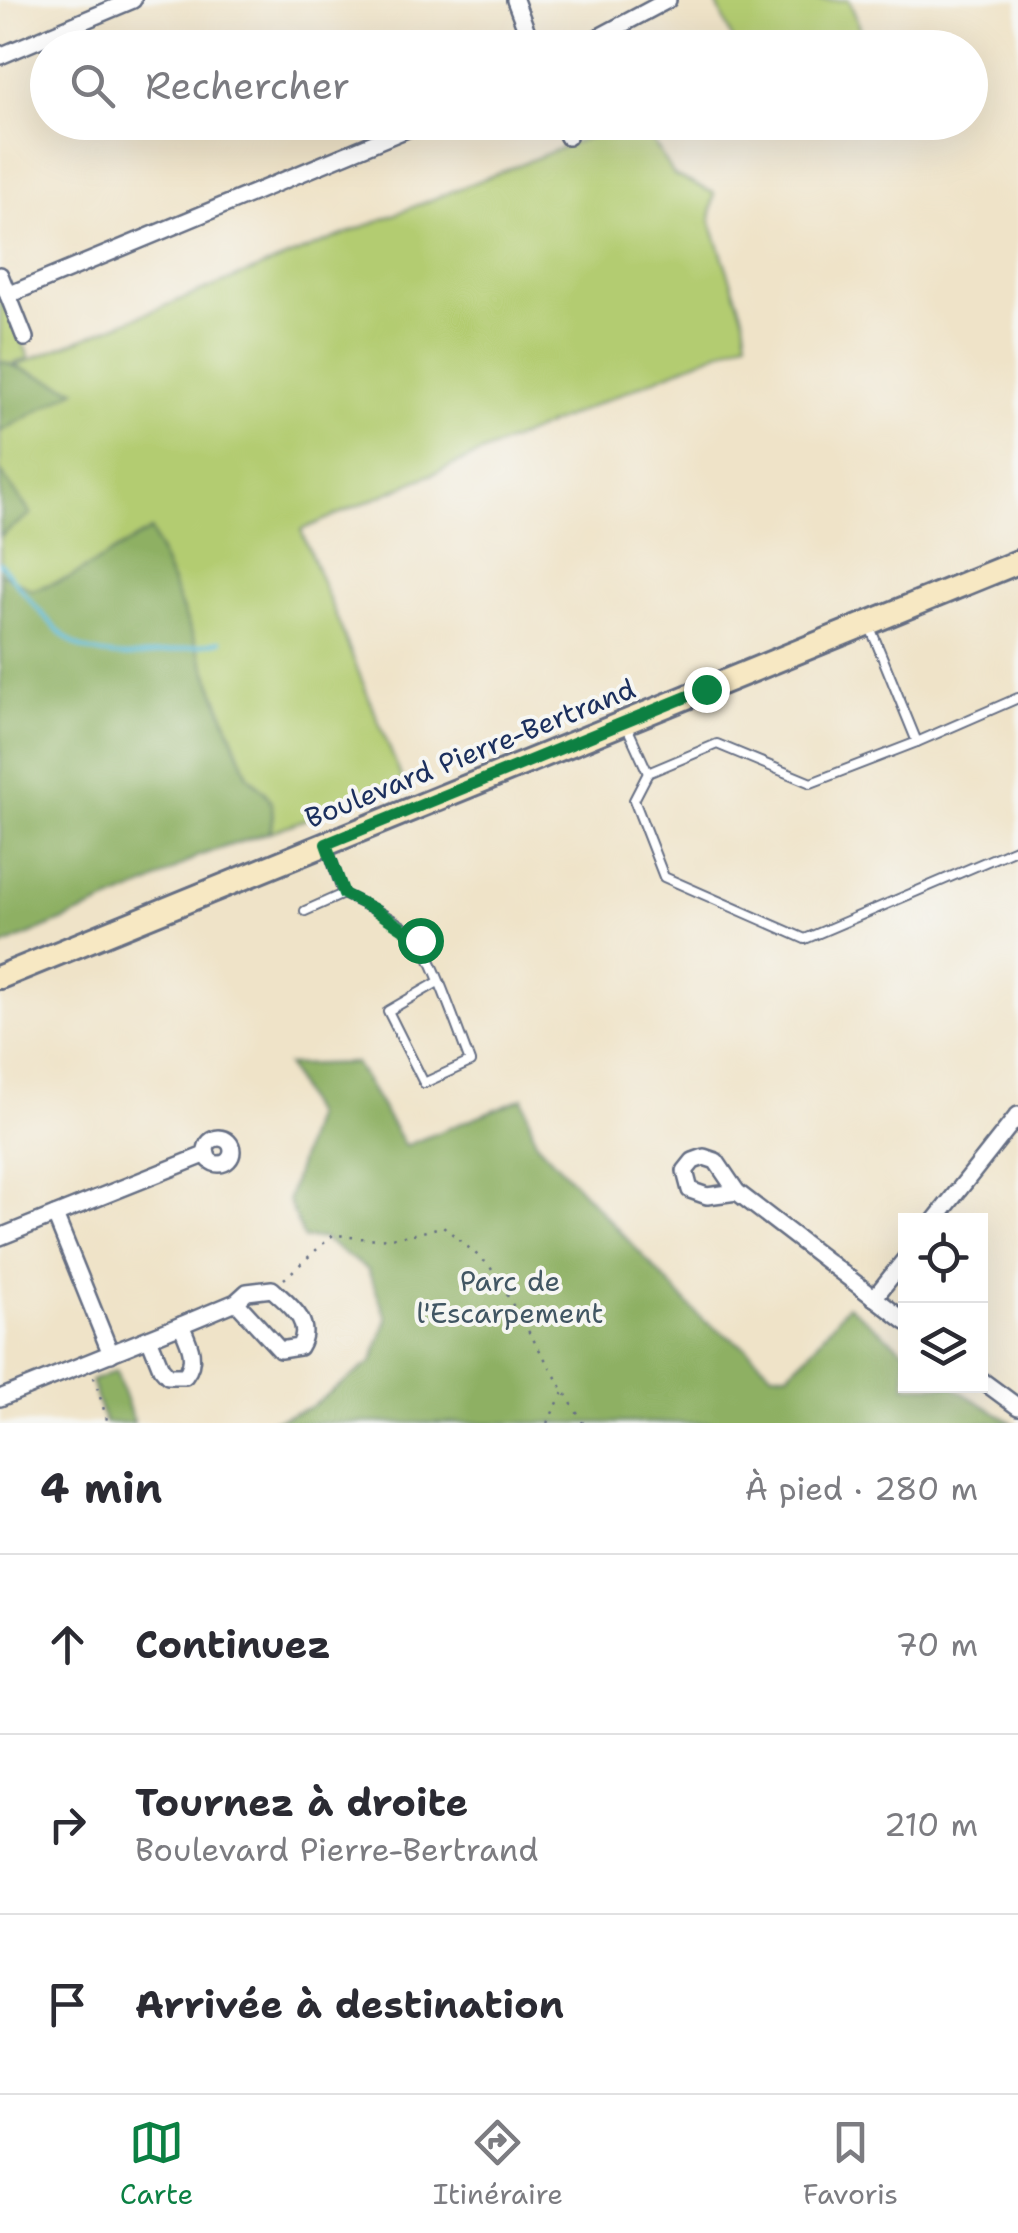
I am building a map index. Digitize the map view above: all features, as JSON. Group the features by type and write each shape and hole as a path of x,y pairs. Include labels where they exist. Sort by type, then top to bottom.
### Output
{"main road":[{"name":"Boulevard Pierre-Bertrand","path":"0,977 1018,562"}],"street":[{"path":"62,30 134,0"},
{"path":"515,0 526,30"},
{"path":"612,30 668,0"},
{"path":"0,56 30,43"},
{"path":"8,295 381,140"},
{"path":"0,276 25,338"},
{"path":"941,1213 1018,1115"},
{"path":"0,1237 207,1154"},
{"path":"737,1192 898,1316"},
{"path":"54,1215 111,1354"},
{"path":"874,1298 898,1268"},
{"path":"0,1398 181,1326 236,1302 247,1292 272,1289 299,1314 304,1340 299,1347 280,1350 236,1302"},
{"path":"149,1338 168,1376 185,1376 193,1357 181,1326"},
{"path":"988,1385 1018,1407"}],"lane":[{"path":"868,623 917,742"},
{"path":"1018,698 811,783 717,744 648,773 634,800 664,877 806,939 1018,848"},
{"path":"626,722 648,773"},
{"path":"326,844 344,894 420,940 438,982 470,1062 424,1083 388,1011 438,982"},
{"path":"305,911 344,894"}],"path":[{"path":"272,1289 334,1234 364,1240 412,1236 443,1226 489,1265 583,1423"},
{"path":"89,1362 108,1423"},
{"path":"548,1423 564,1392"}],"green space":[{"path":"715,0 849,0 861,30 728,30"},
{"path":"581,140 652,140 674,175 714,193 710,220 744,318 747,340 301,530 404,784 270,832 270,800 248,776 151,531 69,578 32,590 0,572 0,536 30,514 0,471 0,432 75,390 14,366"},
{"path":"0,281 29,358 0,369"},
{"path":"1,361 76,390 0,432"},
{"path":"0,471 31,514 0,536"},
{"path":"151,530 248,776 270,800 270,832 198,856 150,884 0,947 0,572 32,590 69,578"},
{"name":"Parc de l'Escarpement","path":"355,1063 405,1146 523,1098 536,1142 703,1320 746,1348 772,1373 788,1373 848,1305 898,1345 898,1393 963,1393 1013,1423 267,1423 309,1408 372,1362 387,1319 368,1270 322,1238 304,1239 288,1200 313,1116 287,1065"},
{"path":"116,1371 134,1423 105,1423 91,1381"}],"waterway":[{"path":"0,563 50,622 82,648 134,656 221,641"}],"route":[{"path":"420,940 344,894 326,844 706,689"}]}
